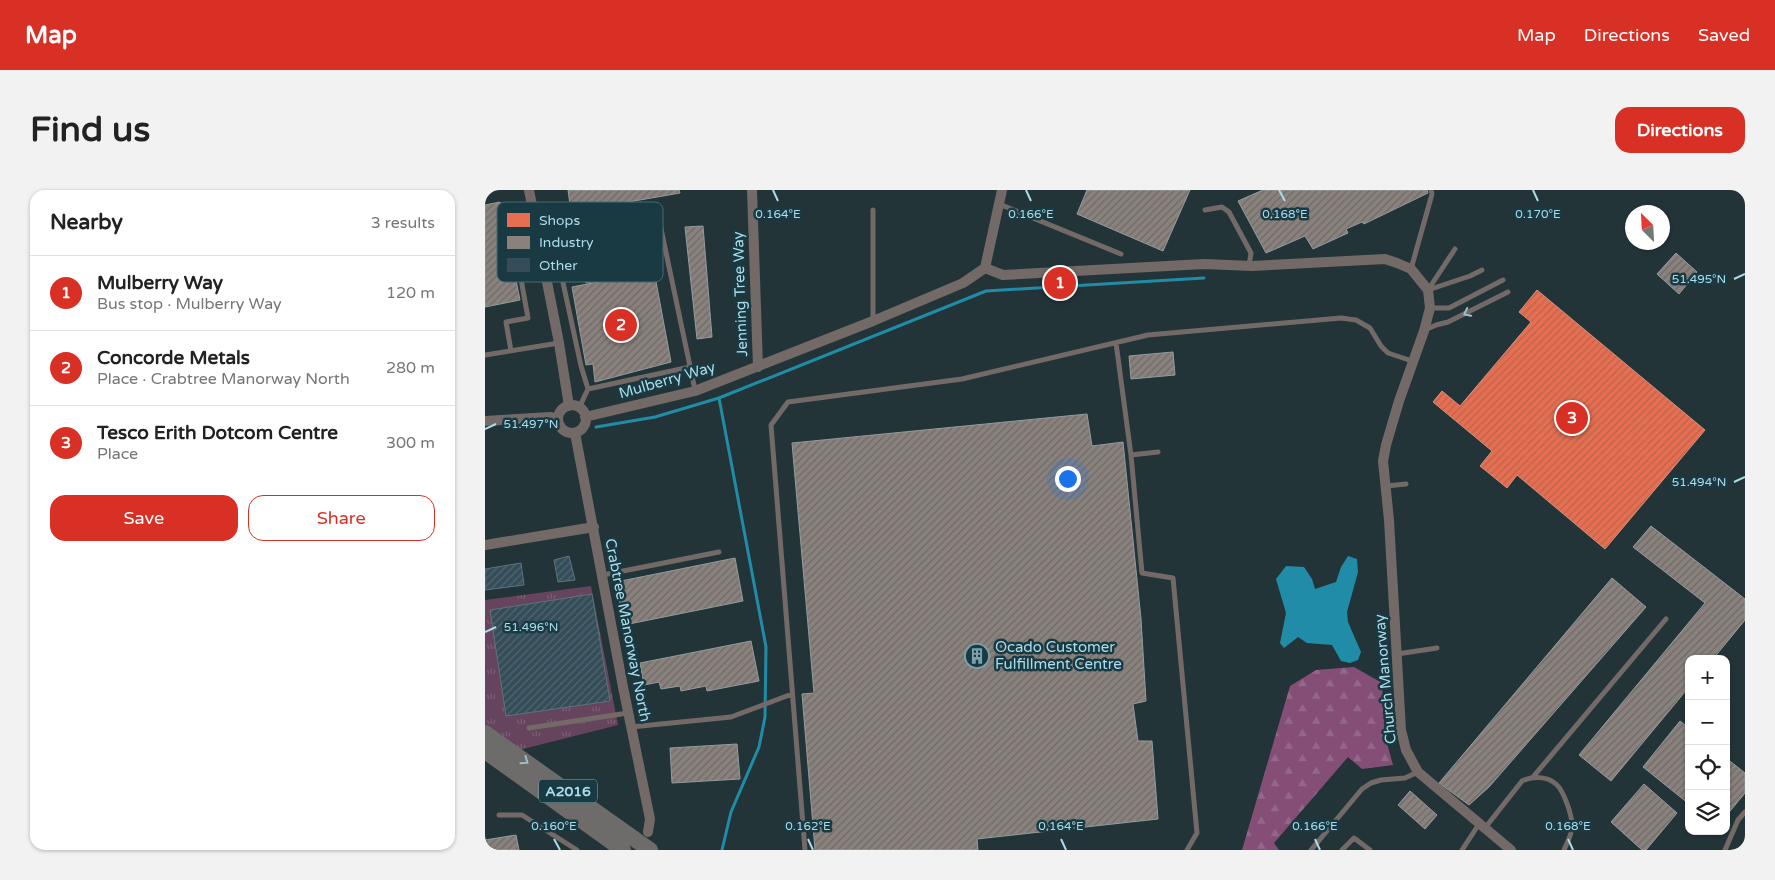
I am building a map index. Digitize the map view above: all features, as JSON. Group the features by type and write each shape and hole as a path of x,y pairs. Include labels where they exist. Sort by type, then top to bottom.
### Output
{"main road":[{"name":"A2016","path":"485,733 650,850"},
{"name":"A2016","path":"485,751 623,850"}],"street":[{"name":"Jenning Tree Way","path":"752,190 758,367"},
{"path":"1002,190 985,268 1003,275 1204,264 1249,266 1385,259 1411,269 1428,290 1430,308"},
{"name":"Mulberry Way","path":"585,417 695,391 873,321 963,283 985,268"},
{"path":"547,282 574,407"},
{"name":"Church Manorway","path":"1430,308 1385,445 1383,461 1389,520 1401,730 1406,750 1418,772 1482,826 1504,848"},
{"path":"574,407 584,412 584,425 575,432 566,431 561,428 558,418 561,410 574,407"},
{"path":"485,421 551,416 558,418"},
{"name":"Crabtree Manorway North","path":"575,432 628,714 650,819 648,832"},
{"path":"485,545 594,526"}],"lane":[{"path":"1411,269 1432,194 1431,190"},
{"path":"999,204 1121,254"},
{"path":"1205,210 1222,207 1229,212 1251,253 1249,266"},
{"path":"873,210 873,321"},
{"path":"663,238 695,391"},
{"path":"1428,290 1455,249"},
{"path":"1428,290 1482,270"},
{"path":"1430,308 1449,308 1503,280"},
{"path":"511,351 506,322 528,318 521,282"},
{"path":"563,282 581,366 588,389"},
{"path":"1424,330 1448,322 1508,292"},
{"path":"805,850 771,425 788,402 962,379 1148,335 1341,318 1356,320 1370,328 1381,346 1388,353 1412,361"},
{"path":"485,355 559,343"},
{"path":"1116,343 1131,455 1142,574 1173,578 1197,832 1187,850"},
{"path":"574,407 588,389 690,368"},
{"path":"1131,455 1159,452"},
{"path":"1385,486 1406,484"},
{"path":"603,575 719,552"},
{"path":"1533,777 1666,619"},
{"path":"1397,654 1437,648"},
{"path":"631,727 731,717 792,694"},
{"path":"529,728 628,714"},
{"path":"1311,850 1362,789 1371,783 1381,780 1405,778 1418,772"},
{"path":"1462,850 1523,781 1533,777 1544,778 1556,783 1563,795 1572,827 1570,838 1563,850"},
{"path":"1725,850 1734,828 1745,812"},
{"path":"499,815 522,815 577,850"},
{"path":"1342,850 1354,838 1370,850"}],"green space":[{"path":"591,586 618,725 519,750 485,725 485,600"},
{"path":"1354,667 1382,683 1385,736 1393,765 1362,769 1348,757 1274,843 1279,850 1242,850 1290,686 1316,670"}],"water":[{"path":"1348,556 1357,559 1358,572 1347,612 1348,622 1361,652 1358,660 1350,663 1341,661 1332,645 1307,643 1298,637 1284,648 1280,643 1286,613 1276,579 1286,566 1304,567 1312,579 1315,589 1336,582 1341,567"}],"building: Shops":[{"path":"1537,290 1705,430 1605,549 1517,475 1507,488 1480,466 1492,451 1433,402 1442,391 1460,406 1531,322 1519,312"}],"building: Industry":[{"path":"568,190 679,190 680,193 628,202 570,202"},
{"path":"1087,190 1190,190 1163,251 1077,214"},
{"path":"1263,190 1427,190 1428,193 1364,224 1362,222 1346,229 1348,233 1313,249 1305,236 1266,253 1238,201"},
{"path":"497,203 497,282 516,282 520,300 485,307 485,205"},
{"path":"703,226 712,337 697,339 685,227"},
{"path":"1676,253 1697,272 1679,294 1657,274"},
{"path":"598,282 656,282 671,362 595,382 593,364 586,365 572,287"},
{"path":"1173,352 1175,375 1131,379 1129,356"},
{"name":"Ocado Customer Fulfillment Centre","path":"1087,414 1092,446 1123,442 1141,619 1146,701 1133,704 1138,741 1152,741 1158,819 977,839 978,850 815,850 802,694 814,693 792,443"},
{"path":"1651,526 1745,599 1745,620 1716,655 1685,655 1685,692 1611,781 1579,755 1705,603 1633,547"},
{"path":"735,558 743,601 624,625 616,582"},
{"path":"1612,578 1646,607 1489,787 1469,805 1439,783"},
{"path":"751,641 759,681 707,691 706,686 681,691 680,686 661,689 659,682 644,685 640,663"},
{"path":"1680,721 1685,725 1685,801 1643,767"},
{"path":"737,744 740,779 672,783 670,748"},
{"path":"1730,761 1745,773 1745,793 1730,811"},
{"path":"1644,784 1677,813 1646,850 1642,850 1611,822"},
{"path":"1410,791 1437,815 1425,829 1398,805"},
{"path":"516,835 519,850 485,850 485,840"}],"building: Other":[{"path":"569,556 575,580 558,582 554,560"},
{"path":"521,563 524,585 485,590 485,569"},
{"path":"592,594 610,701 506,716 490,610"}],"waterway":[{"path":"596,427 655,417 719,398 986,291 1204,278"},
{"path":"719,398 766,647 765,717 759,747 731,812 722,850"}],"place":[{"name":"Mulberry Way","path":"1060,283"},
{"name":"Concorde Metals","path":"621,325"},
{"name":"Tesco Erith Dotcom Centre","path":"1572,418"},
{"name":"Ocado Customer Fulfillment Centre","path":"977,656"}]}
